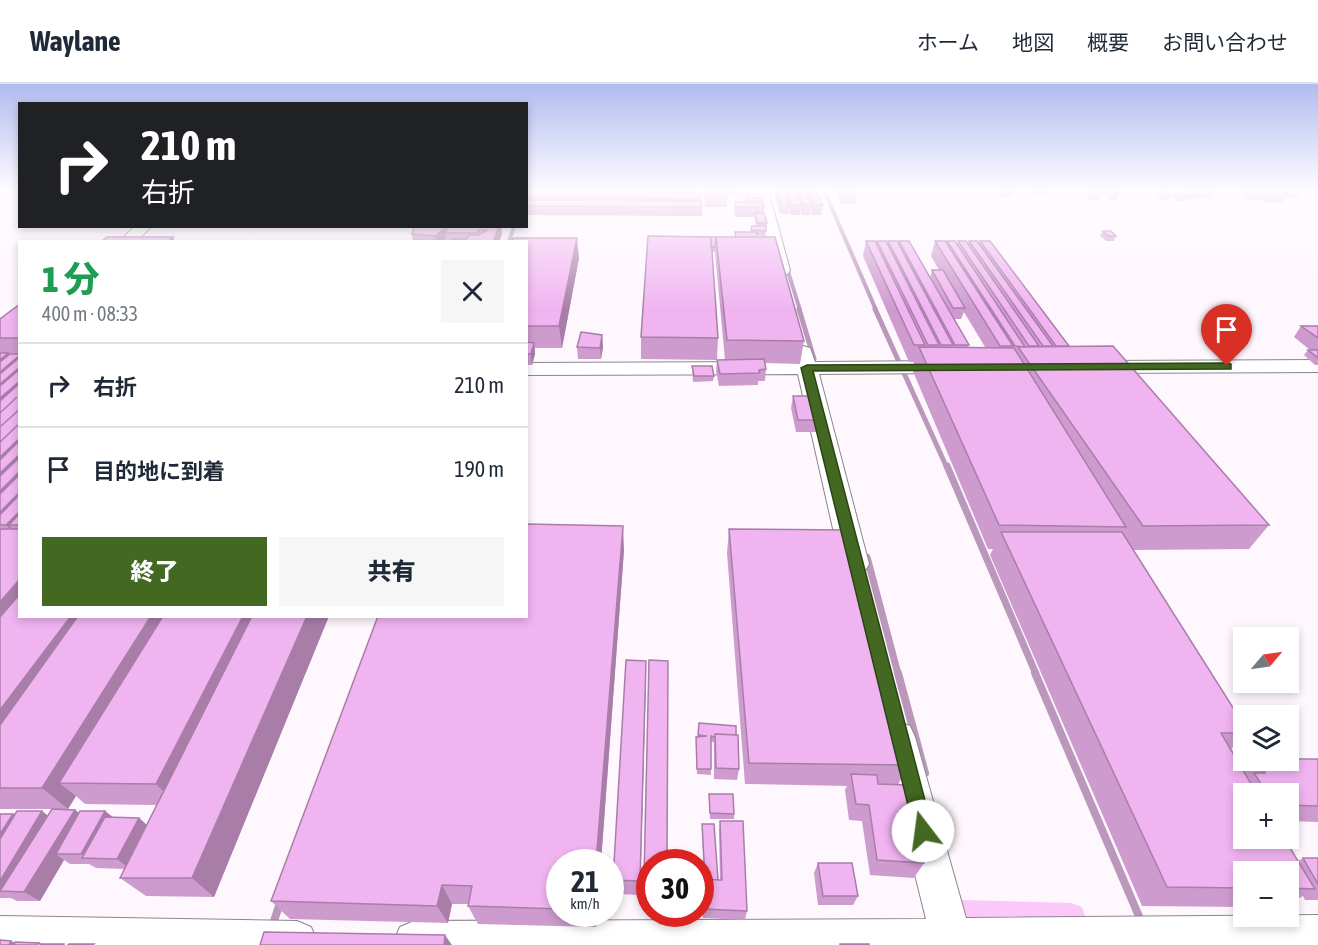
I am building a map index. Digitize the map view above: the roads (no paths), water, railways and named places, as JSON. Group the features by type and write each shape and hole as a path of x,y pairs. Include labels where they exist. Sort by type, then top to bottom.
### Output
{"street":[{"path":"128,240 140,230"},
{"path":"771,230 787,288"},
{"path":"798,334 813,368 862,594"},
{"path":"1073,367 1318,366"},
{"path":"528,369 968,367"},
{"path":"892,715 962,939"},
{"path":"0,936 356,941 670,942 1318,934"}],"waterway":[{"path":"510,240 513,230"},
{"path":"841,230 876,310"},
{"path":"786,265 800,310"},
{"path":"799,309 814,359"},
{"path":"875,309 947,468"},
{"path":"947,466 1036,674"},
{"path":"867,557 898,674"},
{"path":"898,673 925,773"},
{"path":"1035,673 1141,921"},
{"path":"272,927 281,900"},
{"path":"962,915 1071,918"}]}
